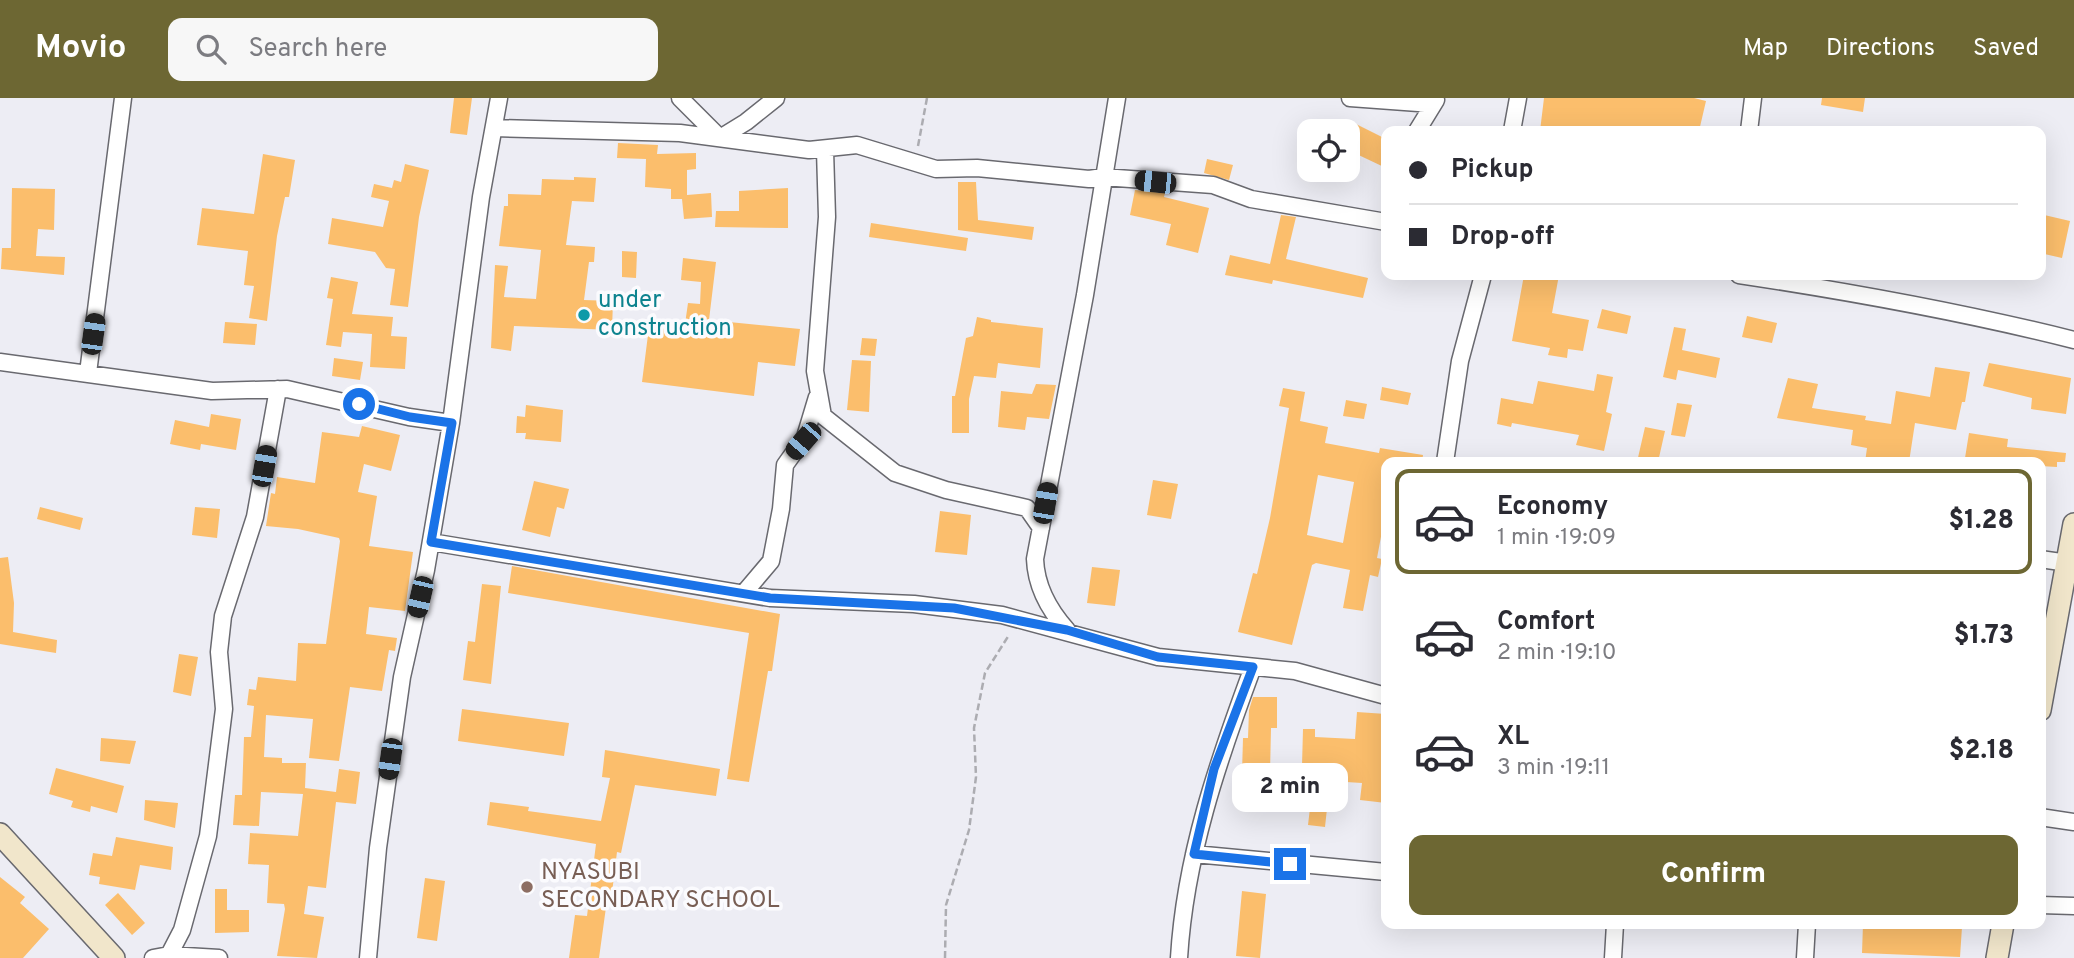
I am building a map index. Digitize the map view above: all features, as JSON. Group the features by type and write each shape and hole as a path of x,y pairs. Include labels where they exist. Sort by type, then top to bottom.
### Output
{"street":[{"path":"88,373 123,98"},
{"path":"368,958 378,848 398,701 452,423 467,297 499,98"},
{"path":"680,98 720,138"},
{"path":"720,138 776,98"},
{"path":"1067,630 1054,615 1035,570 1085,295 1117,98"},
{"path":"1349,98 1435,101 1420,126"},
{"path":"1512,126 1518,98"},
{"path":"1750,126 1753,98"},
{"path":"494,128 680,134 825,150 857,145 936,169 977,168 1088,179 1103,177 1213,185 1251,199 1381,221"},
{"path":"825,150 827,218 816,333 817,397 823,416 895,473 946,490 1027,508 1041,528"},
{"path":"1446,457 1460,361 1482,280"},
{"path":"1769,280 1917,305 2074,340"},
{"path":"0,362 212,391 278,389 452,423"},
{"path":"161,957 182,930 208,836 224,709 219,652 223,616 255,517 278,389"},
{"path":"744,593 771,561 781,509 785,465 805,437 817,397"},
{"path":"2046,688 2067,611 2067,562 2074,524"},
{"path":"431,542 785,599 954,608 1067,630 1158,657 1295,671 1381,695"},
{"path":"2046,560 2067,562"},
{"path":"1179,958 1194,854 1214,769 1253,667"},
{"path":"2046,818 2074,822"},
{"path":"0,834 114,958"},
{"path":"1194,854 1381,872"},
{"path":"2046,905 2074,906"},
{"path":"1612,958 1615,929"},
{"path":"1805,958 1807,929"},
{"path":"1997,958 2002,929"},
{"path":"161,957 219,958"}],"path":[{"path":"914,164 928,98"},
{"path":"945,958 946,905 970,821 976,769 974,728 985,673 1010,635 1014,618"}],"building":[{"path":"454,98 472,98 467,135 450,133"},
{"path":"1544,98 1694,98 1706,101 1700,126 1541,126"},
{"path":"1822,98 1865,98 1863,112 1821,105"},
{"path":"1360,126 1381,136 1381,166 1360,156"},
{"path":"618,143 658,145 657,154 696,153 696,169 687,170 687,195 711,193 712,217 684,219 682,199 671,199 671,189 645,187 646,159 617,158"},
{"path":"263,154 295,160 289,197 285,197 277,236 267,321 249,318 254,286 244,285 248,251 197,245 202,208 254,214"},
{"path":"1207,159 1233,165 1229,180 1204,173"},
{"path":"405,164 429,170 419,217 408,307 390,305 395,269 386,268 375,252 328,244 332,218 383,227 389,201 371,197 374,184 392,188 394,180 401,182"},
{"path":"574,177 596,178 594,202 572,201 566,245 595,247 594,262 589,262 584,300 613,301 612,330 514,326 511,351 491,348 495,265 508,266 504,297 536,299 541,250 499,246 508,194 541,195 542,179 574,180"},
{"path":"958,182 976,182 978,220 1034,227 1032,240 958,230"},
{"path":"12,188 55,189 54,230 38,229 36,256 65,257 64,275 1,269 2,248 11,248"},
{"path":"788,188 788,228 715,227 716,211 739,211 739,191"},
{"path":"1135,190 1165,193 1164,197 1209,208 1198,253 1166,245 1171,224 1130,215"},
{"path":"1281,215 1296,217 1286,259 1368,278 1363,298 1273,280 1272,284 1225,275 1230,255 1270,264"},
{"path":"2046,215 2070,221 2062,258 2046,254"},
{"path":"871,223 968,238 966,251 869,237"},
{"path":"622,251 637,252 636,278 622,277"},
{"path":"683,258 716,262 709,320 800,329 795,366 758,362 754,396 642,382 649,327 684,331 688,303 700,304 701,282 681,280"},
{"path":"331,277 358,282 352,314 393,317 391,336 407,337 405,369 370,367 372,334 343,332 341,347 326,345 333,299 327,298"},
{"path":"1523,280 1558,280 1552,313 1589,320 1583,351 1568,349 1567,358 1548,355 1550,348 1512,341"},
{"path":"1602,309 1631,316 1627,334 1597,328"},
{"path":"1747,316 1777,323 1772,343 1742,337"},
{"path":"977,317 991,322 1043,328 1040,368 998,363 996,378 974,376 969,399 969,433 952,433 952,396 955,396 966,338 973,336"},
{"path":"225,322 257,324 255,345 223,343"},
{"path":"1674,327 1686,329 1682,350 1720,358 1716,378 1678,370 1676,380 1663,377"},
{"path":"862,338 877,339 875,356 860,355"},
{"path":"334,358 363,362 360,380 332,376"},
{"path":"852,360 871,361 869,412 847,410"},
{"path":"1989,363 2071,378 2066,414 2031,409 2032,398 1983,386"},
{"path":"1935,367 1970,372 1965,402 1962,402 1956,430 1915,423 1910,457 1866,457 1867,448 1851,445 1853,430 1777,418 1788,378 1818,384 1812,408 1866,416 1865,420 1891,424 1896,391 1930,397"},
{"path":"1597,374 1613,377 1606,412 1612,414 1604,451 1576,445 1579,435 1512,423 1511,427 1497,424 1501,398 1533,404 1538,381 1594,391"},
{"path":"1036,384 1056,385 1049,419 1027,417 1025,430 998,427 1001,391 1032,394"},
{"path":"1382,387 1411,393 1408,405 1380,400"},
{"path":"1283,388 1305,392 1300,421 1328,427 1325,443 1379,453 1380,448 1423,455 1381,457 1381,537 1377,558 1381,559 1381,564 1378,577 1370,575 1363,611 1343,608 1350,570 1316,563 1312,565 1292,645 1238,632 1253,573 1257,574 1270,518 1289,408 1279,406","holes":["1318,475 1354,482 1343,543 1307,535"]},
{"path":"1346,400 1367,404 1364,419 1343,416"},
{"path":"1677,403 1692,405 1685,437 1671,435"},
{"path":"526,405 563,410 561,442 525,439 526,433 516,433 517,416 525,417"},
{"path":"211,414 241,419 236,450 201,444 200,450 170,444 175,420 209,427"},
{"path":"362,426 400,435 391,471 364,464 358,492 377,496 369,546 413,552 405,611 369,607 366,634 397,638 395,651 389,650 382,691 350,687 339,761 309,758 313,719 266,715 264,757 282,758 282,763 306,763 305,788 336,792 339,769 360,772 356,804 336,802 326,888 308,886 304,914 324,917 317,958 277,956 284,904 267,903 269,865 248,864 250,833 298,836 303,794 261,792 259,826 233,825 235,795 242,795 244,737 251,737 254,706 247,705 249,689 256,690 258,677 296,681 298,643 326,644 340,541 339,538 298,529 266,526 271,493 275,494 277,477 315,483 322,432 359,437"},
{"path":"1645,427 1665,431 1659,457 1638,457"},
{"path":"1969,433 2008,439 2007,447 2066,453 2065,462 2057,462 2057,467 2046,466 2046,457 1965,457"},
{"path":"1153,480 1178,484 1171,519 1147,515"},
{"path":"534,481 569,489 564,509 557,507 550,537 522,530"},
{"path":"40,507 83,518 80,530 37,519"},
{"path":"195,507 220,509 217,538 192,535"},
{"path":"940,511 971,515 967,555 935,552"},
{"path":"8,557 14,603 13,632 57,640 56,653 0,644 0,558"},
{"path":"512,566 780,614 772,671 768,671 749,782 727,779 749,633 508,593"},
{"path":"1092,567 1120,570 1115,606 1087,603"},
{"path":"482,584 501,586 491,684 463,680 468,641 475,642"},
{"path":"179,654 198,657 191,696 173,692"},
{"path":"1253,697 1277,697 1277,728 1271,728 1270,774 1242,773 1243,738 1248,738 1249,710"},
{"path":"462,709 569,723 564,756 458,741"},
{"path":"1357,712 1381,714 1381,802 1360,800 1362,783 1330,781 1325,827 1308,825 1310,808 1274,808 1274,766 1302,766 1303,729 1315,729 1315,737 1355,739"},
{"path":"101,738 136,741 130,764 100,761"},
{"path":"605,750 720,769 716,796 635,785 621,853 617,852 611,901 607,900 599,958 569,958 575,915 587,916 596,844 487,825 490,802 529,807 528,811 601,821 610,778 602,777"},
{"path":"56,768 124,786 117,813 91,806 90,812 71,807 73,801 49,794"},
{"path":"145,800 178,803 175,828 144,820"},
{"path":"116,837 173,847 171,870 140,865 135,890 99,884 100,877 89,875 93,853 112,856"},
{"path":"0,877 25,897 20,903 49,929 23,958 0,958"},
{"path":"425,878 445,881 437,941 417,938"},
{"path":"215,889 227,889 227,910 249,910 249,932 215,933"},
{"path":"1242,891 1266,894 1260,958 1236,956"},
{"path":"118,893 145,923 132,935 105,905"},
{"path":"1863,929 1962,929 1960,957 1862,953"}],"place":[{"name":"under construction","path":"584,315"},
{"name":"NYASUBI SECONDARY SCHOOL","path":"527,887"}],"route":[{"path":"359,404 410,417 452,423 431,542 770,598 914,604 1002,615 1067,630 1158,657 1253,667 1214,769 1194,854 1290,864"}]}
